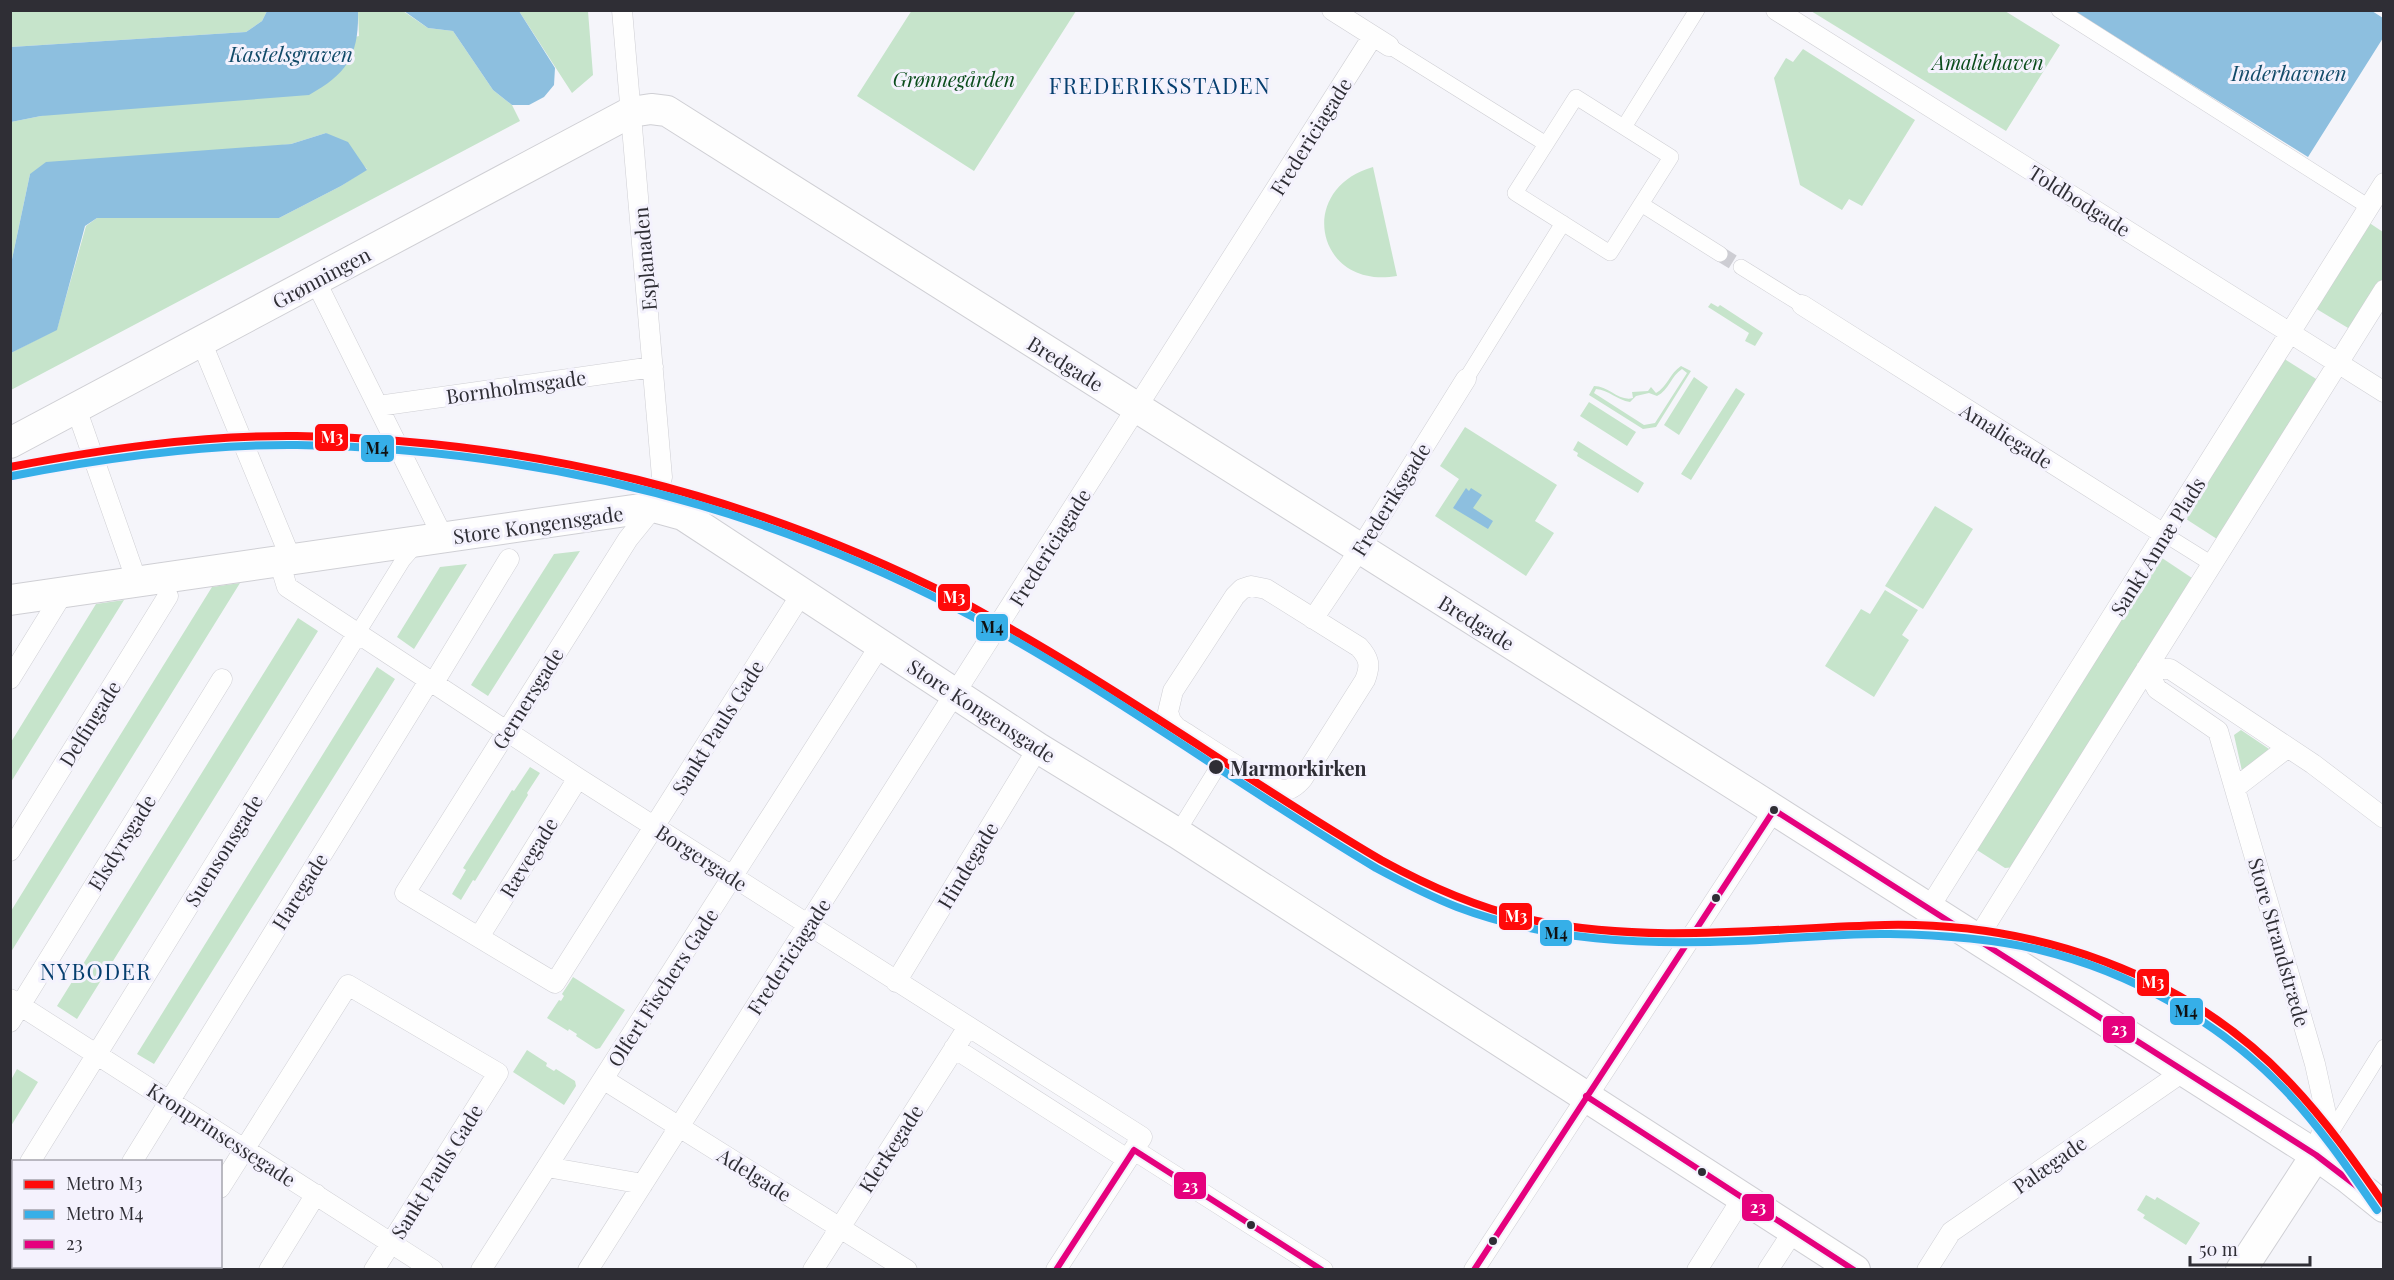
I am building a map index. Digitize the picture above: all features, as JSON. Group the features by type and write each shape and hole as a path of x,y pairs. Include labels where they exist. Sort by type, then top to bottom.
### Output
{"main road":[{"name":"Bredgade","path":"631,112 651,108 667,111 2316,1155 2384,1207"},
{"name":"Grønningen","path":"10,443 631,112"},
{"name":"Store Kongensgade","path":"10,600 654,507 683,515 1038,748 1177,833 1855,1269"},
{"path":"2241,1269 2316,1155"}],"street":[{"name":"Esplanaden","path":"622,10 662,477 654,507"},
{"path":"1332,10 1546,144"},
{"path":"1624,127 1697,10"},
{"name":"Toldbodgade","path":"1776,10 2384,392"},
{"path":"2059,10 2368,207"},
{"name":"Fredericiagade","path":"588,1269 1137,408 1381,41"},
{"path":"1576,97 1624,127 1671,157 1610,253 1515,193 1576,97"},
{"name":"Sankt Annæ Plads","path":"1929,908 2384,183"},
{"path":"1641,204 1720,254"},
{"path":"1466,379 1563,223"},
{"path":"1741,267 1802,305"},
{"path":"315,280 378,406 431,539"},
{"path":"1977,939 2384,290"},
{"name":"Amaliegade","path":"1802,305 2212,564"},
{"name":"Borgergade","path":"201,341 285,560 287,587 578,778 968,1027 1134,1149"},
{"name":"Bornholmsgade","path":"378,406 653,367"},
{"name":"Frederiksgade","path":"1313,619 1360,549 1466,379"},
{"path":"76,408 137,582"},
{"name":"Gernersgade","path":"479,937 405,892 628,539 654,507"},
{"name":"Suensonsgade","path":"31,1160 403,560 431,539"},
{"name":"Haregade","path":"133,1160 509,560"},
{"path":"1259,586 1266,589 1313,619 1359,647 1366,654 1370,666 1365,680 1298,784 1284,790 1266,783 1176,727 1169,718 1169,699 1235,596 1246,587 1259,586"},
{"name":"Sankt Pauls Gade","path":"479,937 555,983 802,592"},
{"path":"10,680 63,593"},
{"name":"Delfingade","path":"10,851 168,596"},
{"name":"Olfert Fischers Gade","path":"481,1269 880,644"},
{"path":"2146,669 2170,669 2313,764 2384,818"},
{"path":"2146,669 2157,689 2218,731 2230,711"},
{"name":"Elsdyrsgade","path":"14,1009 222,679"},
{"name":"Store Strandstræde","path":"2218,731 2314,1064 2326,1114 2316,1155"},
{"name":"Hindegade","path":"896,982 1038,748"},
{"path":"2235,788 2287,748"},
{"path":"1177,833 1224,757"},
{"name":"Rævegade","path":"479,937 578,778"},
{"path":"1474,1269 1774,810"},
{"name":"Sankt Pauls Gade","path":"245,1149 348,985 498,1073 374,1269"},
{"name":"Kronprinsessegade","path":"14,1009 97,1054 433,1269"},
{"name":"Klerkegade","path":"813,1269 968,1027"},
{"path":"2316,1155 2384,1047"},
{"name":"Borgergade","path":"954,1048 1134,1149 1323,1269"},
{"name":"Palægade","path":"1927,1269 1951,1232 2184,1071"},
{"name":"Adelgade","path":"603,1079 907,1269"},
{"path":"222,1185 245,1149"},
{"path":"1056,1269 1134,1149"},
{"path":"547,1167 643,1184"},
{"path":"269,1269 316,1194"},
{"path":"1697,1269 1743,1197"},
{"path":"1768,1269 1794,1230"}],"green space":[{"name":"Grønnegården","path":"912,10 1076,11 974,171 857,96"},
{"path":"11,11 267,11 262,21 246,32 11,47"},
{"path":"358,11 403,11 428,28 453,31 493,90 512,105 520,121 11,390 11,353 57,329 86,226 97,218 279,218 341,186 367,169 326,133 291,144 30,174 11,264 11,122 359,36"},
{"path":"519,11 588,11 593,75 572,93"},
{"name":"Amaliehaven","path":"1811,11 2005,11 2060,45 2006,131"},
{"path":"1803,49 1915,120 1862,206 1849,199 1842,210 1800,185 1774,78 1786,58 1793,62"},
{"path":"1373,167 1397,276 1370,276 1348,268 1333,253 1325,235 1325,215 1332,195 1348,179"},
{"path":"2368,222 2383,232 2383,282 2353,331 2315,308"},
{"path":"1711,303 1718,307 1720,305 1763,333 1755,346 1745,341 1749,333 1708,307"},
{"path":"2283,358 2321,382 2217,539 2186,519 2184,512"},
{"path":"1681,366 1691,371 1656,427 1643,429 1589,395 1594,386 1628,399 1633,398 1632,392 1648,391 1651,387 1656,393","holes":["1682,369 1687,373 1655,423 1644,425 1594,393 1596,389 1601,390 1630,402 1636,396 1649,393 1657,396"]},
{"path":"1694,377 1708,387 1679,435 1664,425"},
{"path":"1736,388 1745,394 1691,480 1681,474"},
{"path":"1589,402 1636,432 1627,446 1580,416"},
{"path":"1465,427 1557,485 1535,521 1554,533 1526,576 1435,516 1459,479 1440,466"},
{"path":"1578,441 1644,483 1638,493 1577,456 1578,453 1573,450"},
{"path":"1935,506 1973,529 1923,609 1885,586"},
{"path":"580,551 488,696 471,685 554,554"},
{"path":"2162,558 2192,578 2015,867 2005,868 1977,850 1977,844 2155,559"},
{"path":"467,564 414,649 397,637 440,567"},
{"path":"240,583 11,952 11,911 212,587"},
{"path":"1885,590 1918,610 1902,635 1909,640 1874,697 1825,666 1861,609 1870,614"},
{"path":"124,600 11,782 11,742 96,604"},
{"path":"298,618 318,631 77,1019 57,1006"},
{"path":"377,667 395,679 154,1064 137,1054"},
{"path":"2241,730 2272,751 2242,771 2234,735"},
{"path":"530,767 540,773 475,881 473,880 461,900 452,894 466,870 463,868 512,790 514,791"},
{"path":"573,977 625,1010 600,1048 596,1049 576,1036 577,1034 547,1018 559,1000 561,1001 564,996 562,994"},
{"path":"527,1050 547,1063 546,1066 554,1071 556,1069 575,1081 576,1086 564,1105 513,1072"},
{"path":"17,1069 38,1082 11,1126 11,1080"},
{"path":"2146,1195 2155,1200 2157,1197 2200,1223 2186,1245 2143,1218 2145,1215 2137,1210"}],"water":[{"name":"Kastelsgraven","path":"267,11 358,11 358,26 353,51 342,71 309,95 41,116 11,122 11,47 246,32 262,21"},
{"name":"Kastelsgraven","path":"404,11 519,11 555,68 554,85 544,97 529,105 512,105 493,90 453,31 428,28"},
{"name":"Inderhavnen","path":"2074,11 2372,11 2383,18 2383,38 2308,157"},
{"path":"326,133 348,142 367,170 279,218 97,218 85,226 57,330 11,353 11,264 30,174 46,162 291,144"},
{"path":"1466,488 1469,491 1471,488 1482,495 1473,508 1493,521 1488,529 1453,508"}],"tunnel":[{"path":"1720,254 1741,267"}],"metro line":[{"name":"M3","path":"10,467 117,449 225,438 297,436 384,440 470,448 554,462 637,480 719,503 800,530 880,563 967,604 1068,663 1381,860 1437,888 1496,911 1537,921 1624,932 1711,933 1885,925 1941,926 1997,933 2052,945 2105,962 2157,984 2205,1012 2250,1045 2291,1084 2316,1112 2384,1204"},
{"name":"M4","path":"12,476 118,458 225,447 297,445 383,449 469,457 553,470 636,488 718,511 799,538 878,571 956,608 1063,669 1376,868 1457,907 1491,918 1560,934 1631,941 1702,942 1871,934 1965,938 2040,950 2108,972 2172,1003 2203,1022 2260,1065 2310,1118 2377,1210"}],"transit line":[{"name":"23","path":"1474,1270 1774,810 2316,1155 2384,1207"},
{"name":"23","path":"1586,1096 1854,1270"},
{"name":"23","path":"1134,1150 1322,1270"},
{"name":"23","path":"1056,1270 1134,1150"}],"place":[{"name":"Marmorkirken","path":"1216,767"}],"district":[{"name":"FREDERIKSSTADEN","path":"1160,85"},
{"name":"NYBODER","path":"96,971"}]}
